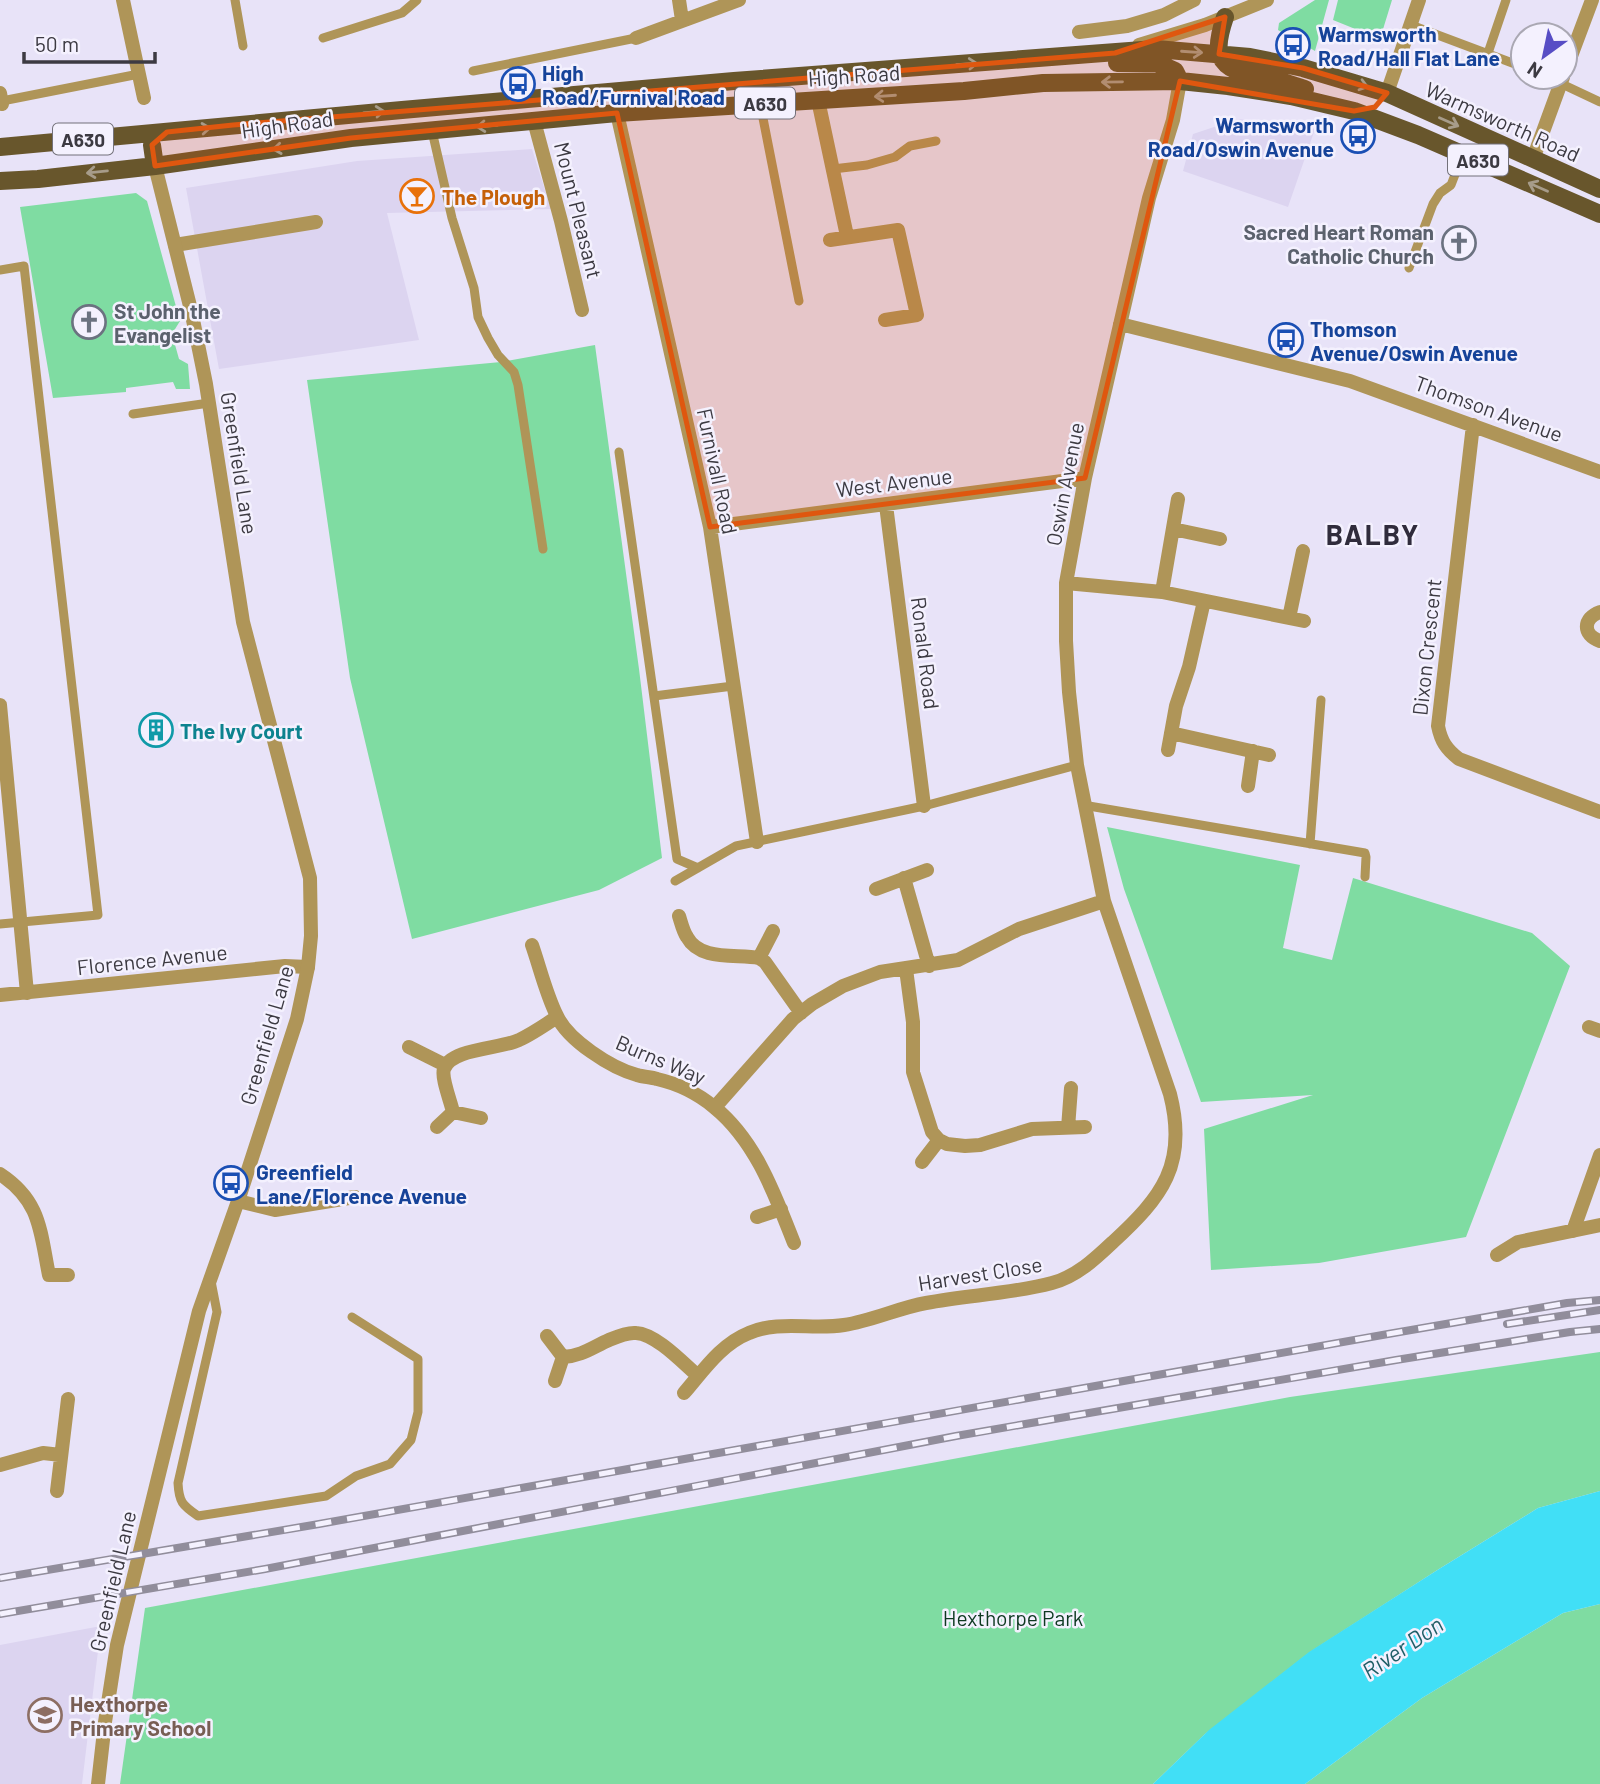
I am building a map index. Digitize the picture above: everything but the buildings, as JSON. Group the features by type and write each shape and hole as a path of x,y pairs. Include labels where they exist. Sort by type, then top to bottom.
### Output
{"main road":[{"path":"1225,17 1220,32 1219,54 1228,66 1240,72 1304,89 1329,104"},
{"name":"Warmsworth Road","path":"1002,62 1156,49 1250,57 1303,68 1387,93 1600,189"},
{"name":"A630","path":"1002,62 1030,67 1157,63 1175,71 1180,81 1228,86 1354,110 1600,214"},
{"name":"High Road","path":"0,147 734,81 1002,62"},
{"name":"High Road","path":"0,181 155,166 351,138 617,113 964,91 1042,83 1180,81"},
{"path":"1354,110 1375,107 1387,93"},
{"path":"152,145 167,132"},
{"path":"0,157 147,143 152,145"},
{"path":"152,145 155,166"}],"street":[{"path":"123,0 144,99"},
{"path":"679,0 682,20"},
{"path":"636,38 739,0"},
{"path":"1079,32 1127,26 1164,15 1194,0"},
{"path":"1225,17 1234,0"},
{"path":"1115,53 1268,0"},
{"path":"1387,93 1419,0"},
{"path":"1579,30 1592,0"},
{"name":"Oswin Avenue","path":"1104,901 1077,765 1069,692 1066,583 1085,478 1149,198 1173,120 1180,81"},
{"path":"1533,159 1555,91"},
{"path":"818,100 847,236"},
{"name":"Furnivall Road","path":"617,113 710,527 757,842"},
{"name":"Mount Pleasant","path":"534,121 582,310"},
{"name":"Greenfield Lane","path":"98,1784 117,1645 199,1311 297,1019 308,967 311,936 310,878 243,622 193,318 155,166"},
{"name":"High Road","path":"0,190 38,179"},
{"path":"175,245 316,222"},
{"path":"830,240 898,230 917,315 885,320"},
{"name":"Thomson Avenue","path":"1120,324 1350,381 1600,471"},
{"name":"Dixon Crescent","path":"1472,425 1438,726 1441,740 1459,759 1600,812"},
{"name":"West Avenue","path":"710,527 1085,478"},
{"path":"1162,592 1178,499"},
{"name":"Ronald Road","path":"886,505 924,806"},
{"path":"1173,529 1220,539"},
{"path":"1289,618 1303,551"},
{"path":"1066,583 1162,592 1304,621"},
{"path":"1168,750 1205,601"},
{"path":"1600,612 1596,612 1589,619 1587,628 1591,637 1600,641"},
{"path":"0,705 27,993"},
{"path":"1171,733 1269,755"},
{"path":"1248,786 1253,751"},
{"path":"876,889 927,870"},
{"path":"904,878 929,966"},
{"path":"715,1107 793,1019 812,1004 852,982 880,972 958,960 1019,929 1104,901"},
{"name":"Harvest Close","path":"684,1393 722,1350 733,1340 752,1331 772,1326 820,1327 865,1322 912,1306 1035,1287 1066,1278 1097,1258 1149,1207 1161,1188 1174,1156 1176,1118 1104,901"},
{"path":"679,916 686,936 700,951 759,958 765,962 802,1013"},
{"path":"759,958 773,931"},
{"name":"Burns Way","path":"532,945 558,1017 571,1034 589,1050 616,1067 688,1089 715,1107 732,1125 771,1184 794,1243"},
{"name":"Florence Avenue","path":"0,995 285,966 308,967"},
{"path":"906,969 913,1022 913,1072 932,1132 939,1140 947,1144 979,1145 1032,1129 1085,1127"},
{"path":"453,1112 443,1072 445,1065 464,1053 519,1040 558,1017"},
{"path":"409,1047 445,1065"},
{"path":"1068,1128 1071,1088"},
{"path":"453,1112 481,1118"},
{"path":"437,1128 453,1112"},
{"path":"922,1162 939,1140"},
{"path":"1573,1231 1600,1156"},
{"path":"0,1174 16,1186 35,1210 49,1275 68,1275"},
{"path":"238,1201 275,1210 355,1197"},
{"path":"757,1217 781,1209"},
{"path":"1497,1255 1518,1242 1600,1225"},
{"path":"563,1357 587,1352 609,1340 635,1332 661,1345 698,1376"},
{"path":"547,1336 563,1357"},
{"path":"555,1381 563,1357"},
{"path":"57,1491 68,1399"},
{"path":"0,1465 43,1453 61,1455"}],"lane":[{"path":"235,0 243,46"},
{"path":"323,38 402,13 416,0"},
{"path":"1488,53 1506,0"},
{"path":"1410,25 1509,61"},
{"path":"473,71 636,38"},
{"path":"1,100 139,74"},
{"path":"1579,89 1600,102"},
{"path":"760,103 799,300"},
{"path":"432,131 453,218 474,288 478,317 498,355 514,372 518,385 543,549"},
{"path":"833,169 895,157 910,146 936,141"},
{"path":"1409,268 1433,204 1440,193 1451,185 1463,154"},
{"path":"0,270 24,267 98,915 0,924"},
{"path":"133,414 209,403"},
{"path":"619,452 677,859 698,868"},
{"path":"654,696 733,686"},
{"path":"1310,844 1321,700"},
{"path":"675,881 736,846 924,806 1077,765"},
{"path":"1083,805 1365,853 1365,877"},
{"path":"211,1278 217,1311 178,1483 178,1499 198,1516 326,1496 356,1476 390,1464 411,1440 418,1412 418,1359 352,1317"}],"highlighted area":[{"path":"1225,17 1219,54 1303,68 1387,93 1375,107 1354,111 1180,81 1085,478 710,527 617,113 351,138 155,166 152,145 167,132 233,125 1115,53"}],"shaded area":[{"path":"1238,119 1315,129 1288,207 1183,171 1193,134"},
{"path":"532,149 551,209 387,213 419,340 219,369 186,188 357,161"},
{"name":"Hexthorpe Primary School","path":"101,1626 82,1784 0,1784 0,1645"}],"green space":[{"path":"1315,0 1329,0 1315,51 1278,30 1279,23"},
{"path":"1338,0 1392,0 1380,39 1333,20"},
{"path":"136,193 147,201 180,321 172,334 179,359 188,364 190,389 176,389 173,382 126,388 126,392 53,398 20,207"},
{"path":"595,345 662,858 599,890 412,939 350,678 307,380 501,362"},
{"path":"1107,827 1300,865 1283,948 1332,960 1353,878 1532,933 1570,966 1466,1237 1319,1263 1211,1270 1204,1129 1313,1095 1201,1102 1124,889"},
{"name":"Hexthorpe Park","path":"1600,1352 1600,1491 1538,1508 1310,1652 1205,1734 1153,1784 120,1784 145,1608 1290,1397"},
{"path":"1600,1604 1600,1784 1305,1784 1422,1698 1563,1613"}],"water":[{"name":"River Don","path":"1600,1491 1600,1604 1563,1613 1422,1698 1305,1784 1153,1784 1209,1730 1309,1652 1538,1508"}],"railway":[{"path":"0,1578 1388,1334 1567,1303 1600,1300"},
{"path":"1507,1324 1600,1310"},
{"path":"0,1614 265,1569 956,1436 1396,1360 1600,1329"}],"place":[{"name":"Warmsworth Road/Hall Flat Lane","path":"1293,45"},
{"name":"High Road/Furnival Road","path":"518,84"},
{"name":"Warmsworth Road/Oswin Avenue","path":"1358,136"},
{"name":"The Plough","path":"417,196"},
{"name":"Sacred Heart Roman Catholic Church","path":"1459,243"},
{"name":"St John the Evangelist","path":"89,322"},
{"name":"Thomson Avenue/Oswin Avenue","path":"1286,340"},
{"name":"The Ivy Court","path":"156,730"},
{"name":"Greenfield Lane/Florence Avenue","path":"231,1183"},
{"name":"Hexthorpe Primary School","path":"45,1715"}],"district":[{"name":"BALBY","path":"1373,534"}]}
